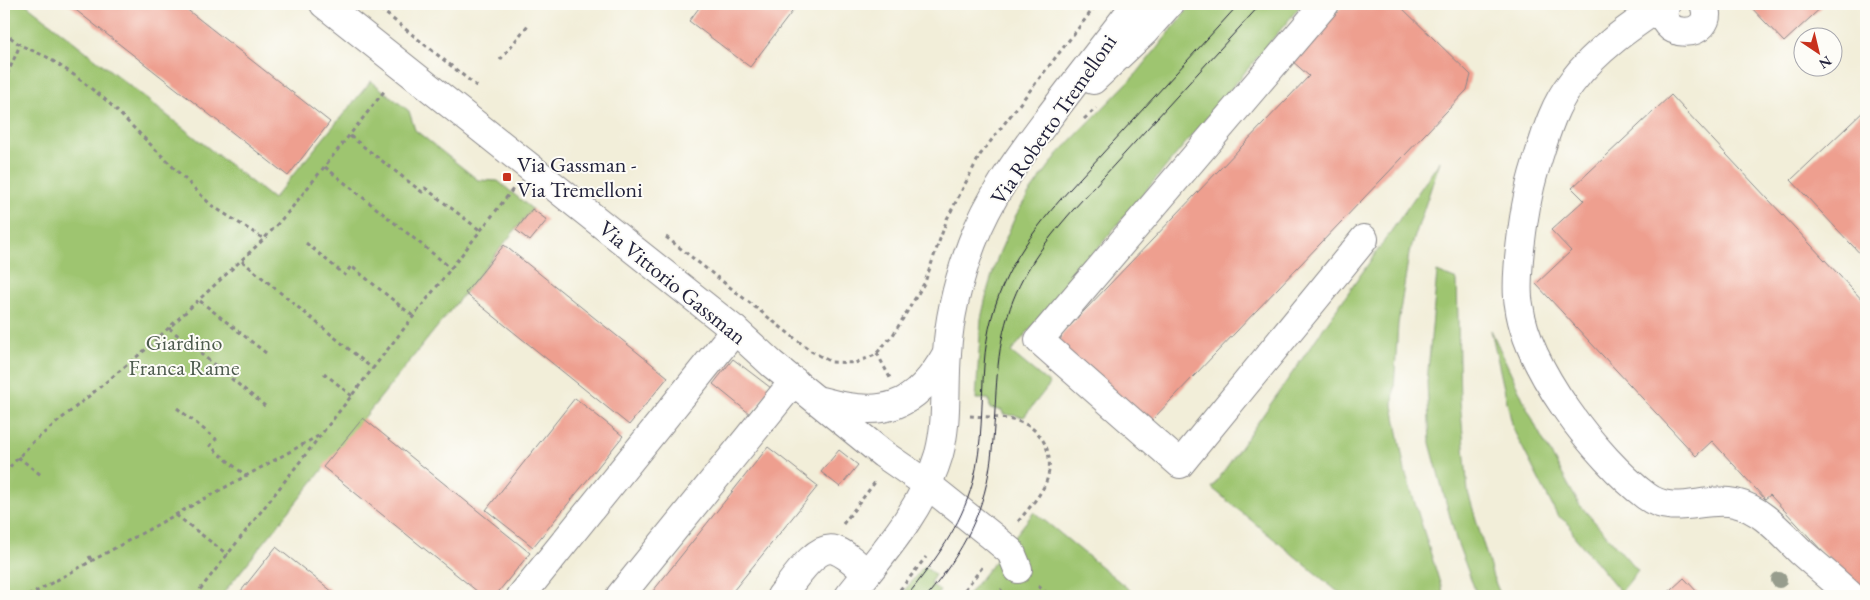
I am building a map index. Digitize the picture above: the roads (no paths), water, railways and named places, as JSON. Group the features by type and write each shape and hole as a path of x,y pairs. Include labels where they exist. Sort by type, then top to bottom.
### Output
{"street":[{"name":"Via Vittorio Gassman","path":"324,4 735,330 887,457 928,485 1011,552 1018,570"},
{"name":"Via Roberto Tremelloni","path":"849,596 898,534 928,485 939,452 944,427 946,353 958,291 976,232 1010,171 1136,4"},
{"path":"1047,120 1110,65 1169,4"},
{"path":"1325,4 1039,340 1180,464 1364,240"},
{"path":"1665,4 1664,14 1666,21 1676,31 1682,33 1696,30 1708,9"},
{"path":"1665,4 1621,34 1592,60 1572,82 1553,114 1532,179 1524,214 1517,285 1523,324 1542,368 1577,422 1613,465 1646,496 1672,507 1725,502 1748,508 1770,523 1851,596"},
{"path":"520,596 735,330"},
{"name":"Via Roberto Tremelloni","path":"818,400 854,408 878,409 896,405 904,402 923,387 937,370 946,353"},
{"path":"620,596 794,381"},
{"path":"781,596 810,561 822,552 830,549 842,553 867,573"}],"tram line":[{"path":"907,596 946,542 968,499 979,453 987,340 999,296 1018,256 1060,200 1239,4"},
{"path":"927,596 962,546 979,511 985,492 994,433 1000,348 1013,300 1026,272 1043,246 1073,210 1261,4"}],"place":[{"name":"Via Gassman - Via Tremelloni","path":"507,177"}],"park label":[{"name":"Giardino Franca Rame","path":"184,355"}]}
